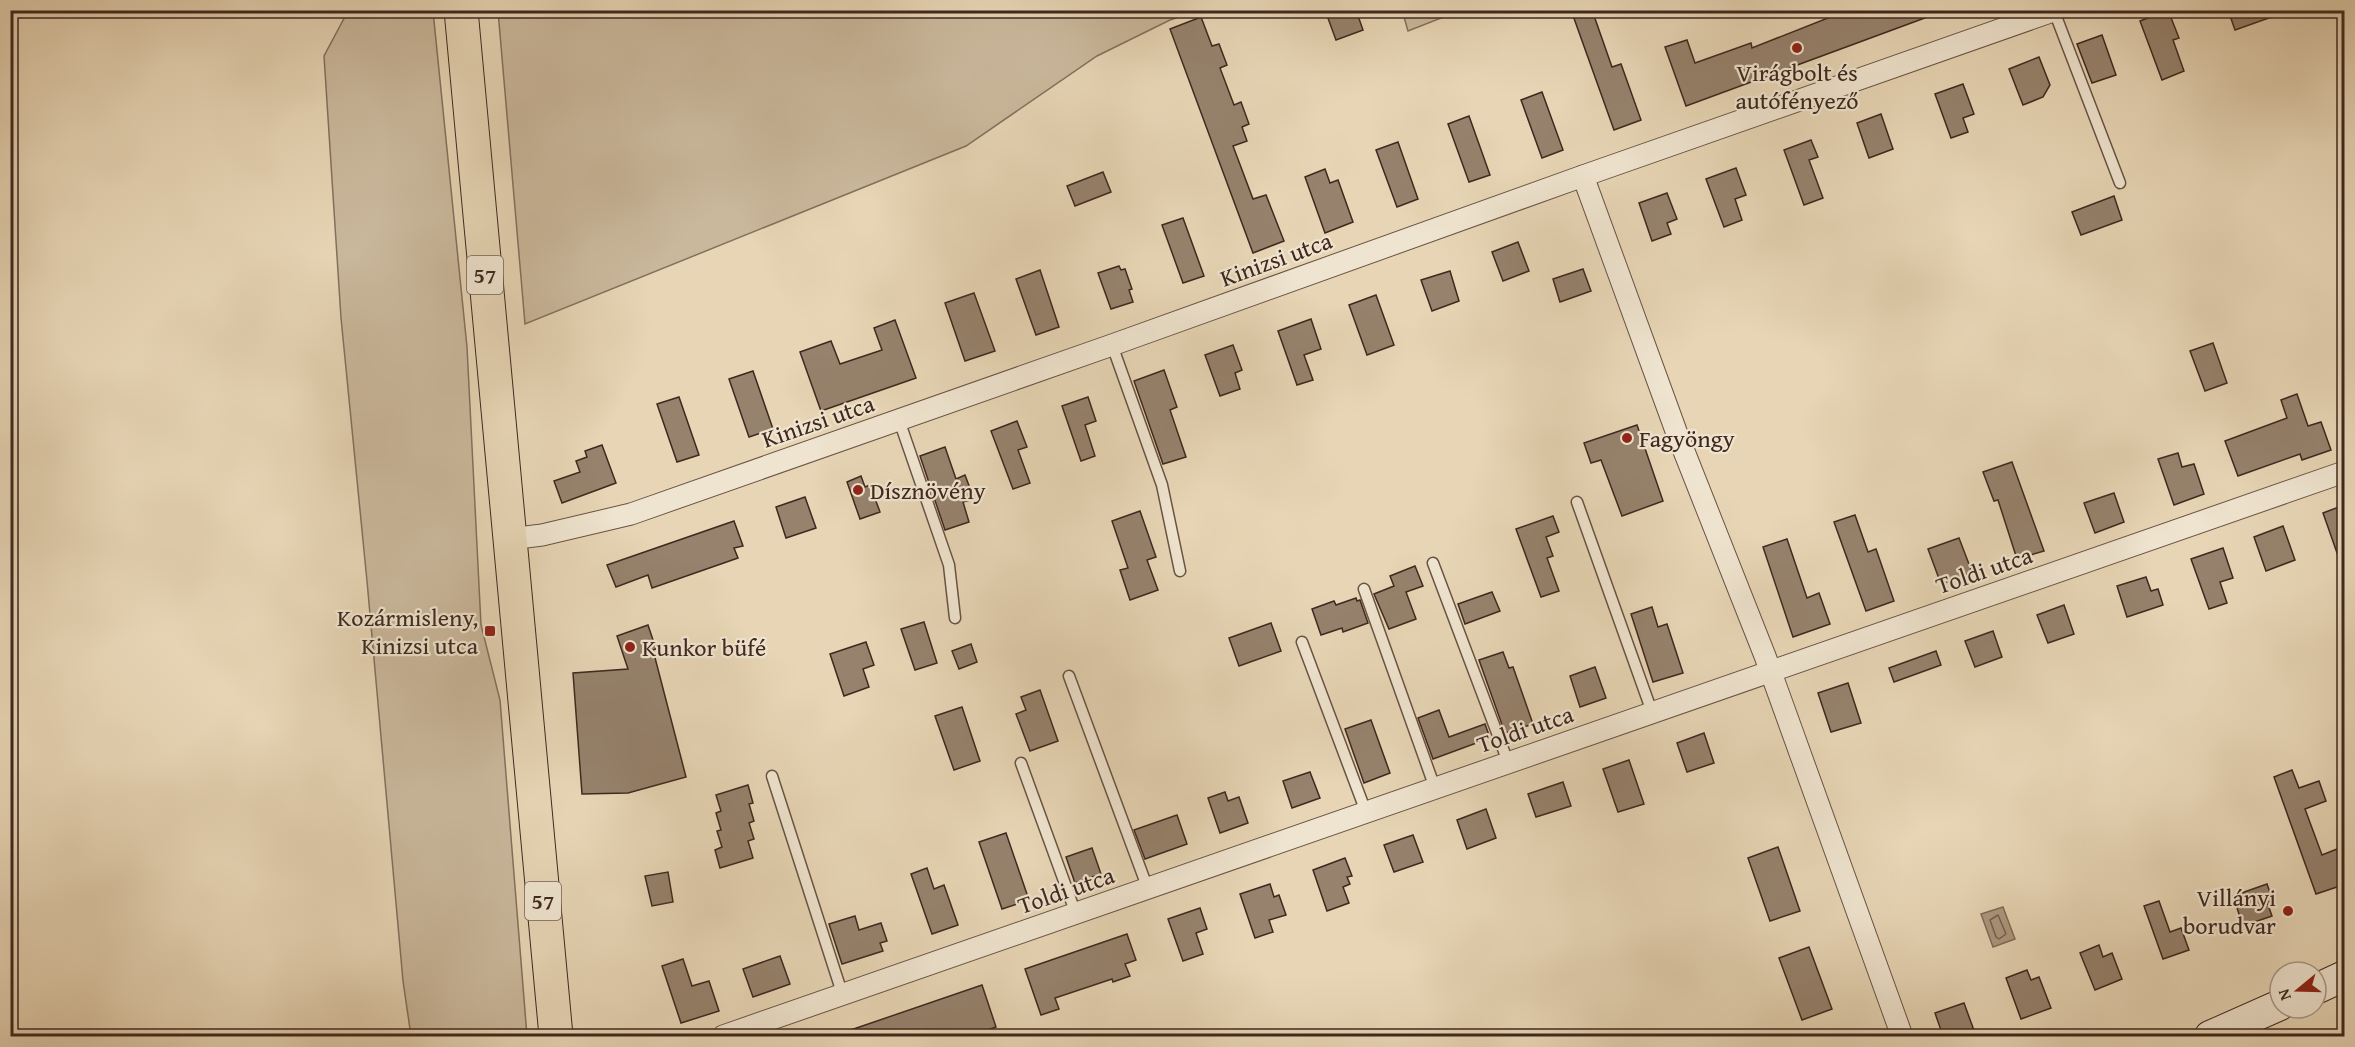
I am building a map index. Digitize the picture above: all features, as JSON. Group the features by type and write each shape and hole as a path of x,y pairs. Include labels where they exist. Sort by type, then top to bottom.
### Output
{"main road":[{"name":"57","path":"461,10 556,1036"},
{"path":"2328,983 2344,976"},
{"path":"2210,1036 2268,1010"}],"street":[{"name":"Kinizsi utca","path":"510,539 542,535 631,514 2055,11"},
{"path":"1583,176 1676,431 1770,672 1902,1036"},
{"name":"Toldi utca","path":"723,1036 2344,472"}],"lane":[{"path":"2055,11 2120,183"},
{"path":"1112,345 1162,484 1180,571"},
{"path":"899,420 950,565 955,618"},
{"path":"1577,502 1652,712"},
{"path":"1433,563 1508,762"},
{"path":"1364,589 1435,788"},
{"path":"1302,642 1366,812"},
{"path":"1069,676 1148,889"},
{"path":"1021,763 1076,914"},
{"path":"771,776 843,996"}],"shaded area":[{"path":"498,10 1197,11 1170,20 1097,56 966,146 525,324"},
{"path":"1402,10 1459,10 1459,11 1408,31"},
{"path":"348,11 433,11 467,347 481,625 500,700 527,1036 411,1036 403,981 341,318 324,56"}],"water":[{"path":"2003,907 2015,939 1993,947 1981,914"}],"building":[{"path":"1325,10 1356,10 1363,30 1336,40"},
{"path":"1571,10 1592,10 1612,67 1621,64 1641,120 1614,130"},
{"path":"1848,10 1941,12 1686,106 1665,47 1687,40 1695,63 1751,43 1752,48"},
{"path":"2168,10 2179,38 2173,40 2184,71 2162,80 2140,21"},
{"path":"2228,10 2283,10 2283,13 2235,30"},
{"path":"1201,17 1212,46 1219,44 1227,65 1220,68 1234,105 1241,102 1249,124 1242,127 1247,141 1233,146 1253,199 1266,195 1284,241 1253,253 1170,29"},
{"path":"2102,35 2116,75 2092,83 2077,44"},
{"path":"2039,57 2050,85 2043,97 2023,105 2009,69"},
{"path":"1963,84 1974,114 1963,118 1968,132 1951,138 1935,94"},
{"path":"1542,92 1563,150 1542,158 1521,100"},
{"path":"1881,114 1893,149 1869,158 1857,123"},
{"path":"1469,116 1490,175 1469,182 1448,124"},
{"path":"1811,140 1818,157 1809,160 1823,198 1804,205 1784,150"},
{"path":"1398,142 1418,199 1397,207 1376,150"},
{"path":"1736,168 1746,195 1735,199 1742,220 1724,227 1706,179"},
{"path":"1325,169 1330,183 1338,180 1353,222 1325,233 1305,177"},
{"path":"1103,172 1111,192 1075,206 1067,186"},
{"path":"1667,193 1677,219 1667,223 1671,234 1652,241 1639,203"},
{"path":"2114,196 2122,220 2081,235 2072,212"},
{"path":"1183,218 1204,276 1183,283 1162,225"},
{"path":"1518,242 1529,271 1503,281 1492,252"},
{"path":"1119,266 1121,270 1125,269 1132,289 1129,290 1133,302 1111,309 1098,273"},
{"path":"1583,269 1591,291 1560,302 1553,279"},
{"path":"1040,270 1059,327 1036,335 1016,279"},
{"path":"1450,271 1459,301 1432,311 1421,280"},
{"path":"974,293 995,351 965,361 945,303"},
{"path":"1376,295 1394,345 1367,355 1349,305"},
{"path":"1311,319 1321,349 1304,355 1313,380 1297,385 1278,331"},
{"path":"895,320 916,378 821,411 800,352 831,341 840,364 882,350 874,328"},
{"path":"2213,343 2227,383 2205,391 2190,351"},
{"path":"1233,345 1242,370 1235,373 1240,389 1220,396 1205,355"},
{"path":"1164,370 1177,407 1170,410 1186,457 1163,464 1134,381"},
{"path":"753,371 773,429 749,437 729,379"},
{"path":"2297,394 2308,426 2321,422 2331,450 2302,460 2300,454 2238,476 2225,441 2287,418 2281,400"},
{"path":"679,397 699,455 677,462 657,404"},
{"path":"1088,397 1096,421 1085,425 1095,456 1081,461 1062,406"},
{"path":"1017,421 1027,447 1018,450 1030,483 1013,489 991,431"},
{"path":"1637,425 1663,501 1622,516 1601,460 1591,463 1584,443"},
{"path":"602,445 616,483 562,503 554,481 580,472 576,461 587,457 585,451"},
{"path":"945,447 956,479 965,475 974,499 963,502 969,522 945,530 920,456"},
{"path":"2178,453 2182,467 2194,464 2204,494 2174,505 2158,459"},
{"path":"2012,462 2044,551 2017,559 1998,500 1994,501 1983,472"},
{"path":"861,476 865,487 870,485 880,512 860,519 847,482"},
{"path":"2114,493 2124,522 2095,533 2084,503"},
{"path":"805,497 816,528 786,538 776,507"},
{"path":"2344,505 2344,567 2342,567 2323,513"},
{"path":"1140,511 1156,557 1147,560 1158,590 1130,600 1120,570 1128,568 1112,521"},
{"path":"1855,515 1868,552 1876,549 1894,601 1866,611 1834,522"},
{"path":"1553,516 1559,532 1546,537 1553,556 1547,558 1559,591 1541,597 1516,529"},
{"path":"734,521 743,546 734,548 738,558 652,588 648,575 616,587 607,565"},
{"path":"2283,526 2295,560 2266,571 2254,537"},
{"path":"1959,538 1972,572 1941,584 1928,549"},
{"path":"1787,539 1807,598 1819,593 1830,624 1793,637 1763,547"},
{"path":"2223,548 2233,578 2220,582 2227,603 2209,609 2191,559"},
{"path":"1415,566 1423,586 1406,592 1416,619 1389,629 1374,594 1394,586 1390,576"},
{"path":"2146,577 2151,591 2158,589 2163,605 2127,617 2117,586"},
{"path":"1492,592 1500,611 1465,624 1458,604"},
{"path":"1356,598 1357,601 1360,600 1368,623 1343,632 1342,628 1321,635 1312,609 1334,601 1336,605"},
{"path":"2064,605 2074,634 2048,643 2037,615"},
{"path":"1652,607 1658,627 1667,624 1683,673 1653,682 1631,614"},
{"path":"924,622 937,663 915,670 901,629"},
{"path":"1271,623 1281,651 1239,666 1229,638"},
{"path":"648,625 656,649 653,650 686,777 628,793 582,794 573,673 628,669 617,636"},
{"path":"1993,631 2002,657 1975,667 1965,641"},
{"path":"866,642 874,665 863,669 869,687 844,696 830,654"},
{"path":"971,644 977,662 959,669 952,651"},
{"path":"1936,651 1941,665 1894,682 1889,668"},
{"path":"1503,652 1509,668 1513,667 1533,724 1505,733 1479,660"},
{"path":"1595,667 1606,698 1580,707 1570,676"},
{"path":"1848,683 1861,723 1831,732 1818,693"},
{"path":"1040,690 1058,741 1030,751 1016,714 1026,710 1021,697"},
{"path":"962,707 980,761 954,770 935,716"},
{"path":"1439,710 1449,737 1485,724 1490,738 1433,759 1418,718"},
{"path":"1371,720 1390,773 1364,783 1345,729"},
{"path":"1704,733 1714,763 1687,772 1677,743"},
{"path":"1629,760 1644,804 1618,812 1603,769"},
{"path":"2292,770 2299,788 2319,781 2326,801 2305,809 2322,855 2337,849 2344,869 2338,871 2343,885 2316,894 2274,777"},
{"path":"1310,772 1320,798 1292,808 1283,781"},
{"path":"1563,782 1571,806 1536,817 1528,794"},
{"path":"748,785 753,803 749,804 754,821 749,823 754,839 748,841 753,858 720,868 715,850 722,847 717,831 721,830 716,813 721,811 716,795"},
{"path":"1225,792 1228,801 1239,797 1248,823 1220,833 1208,798"},
{"path":"1486,809 1496,838 1467,849 1457,820"},
{"path":"1177,815 1187,844 1145,859 1134,830"},
{"path":"1006,833 1029,900 1002,909 979,842"},
{"path":"1413,835 1423,862 1394,872 1384,845"},
{"path":"1778,847 1800,911 1770,921 1748,858"},
{"path":"1092,848 1101,874 1075,883 1066,857"},
{"path":"1345,858 1352,876 1347,877 1350,884 1343,887 1349,903 1327,911 1313,870"},
{"path":"927,868 934,889 944,885 958,925 932,934 911,874"},
{"path":"668,872 673,902 652,906 645,876"},
{"path":"1270,884 1274,897 1279,895 1286,915 1269,920 1273,932 1255,938 1240,894"},
{"path":"2267,884 2273,901 2267,902 2272,916 2243,926 2233,896"},
{"path":"2159,901 2170,932 2181,928 2189,950 2163,959 2144,906"},
{"path":"1200,908 1207,929 1196,933 1203,954 1183,961 1168,919"},
{"path":"855,916 859,930 881,923 887,941 880,943 883,951 842,964 829,924"},
{"path":"1127,934 1136,960 1125,964 1130,976 1113,982 1112,979 1055,998 1059,1009 1041,1015 1025,969"},
{"path":"2099,945 2103,957 2112,953 2122,979 2095,990 2080,953"},
{"path":"1809,947 1832,1009 1802,1020 1779,958"},
{"path":"780,956 790,984 753,997 743,969"},
{"path":"683,959 692,986 709,981 719,1011 681,1023 662,966"},
{"path":"2027,970 2031,980 2039,977 2051,1008 2021,1019 2006,978"},
{"path":"982,985 996,1027 987,1030 989,1036 968,1036 966,1030 947,1036 840,1036 839,1034"},
{"path":"1964,1003 1976,1036 1943,1036 1935,1013"}],"place":[{"name":"Virágbolt és autófényező","path":"1797,48"},
{"name":"Fagyöngy","path":"1627,438"},
{"name":"Dísznövény","path":"858,490"},
{"name":"Kozármisleny, Kinizsi utca","path":"490,631"},
{"name":"Kunkor büfé","path":"630,647"},
{"name":"Villányi borudvar","path":"2288,911"}]}
